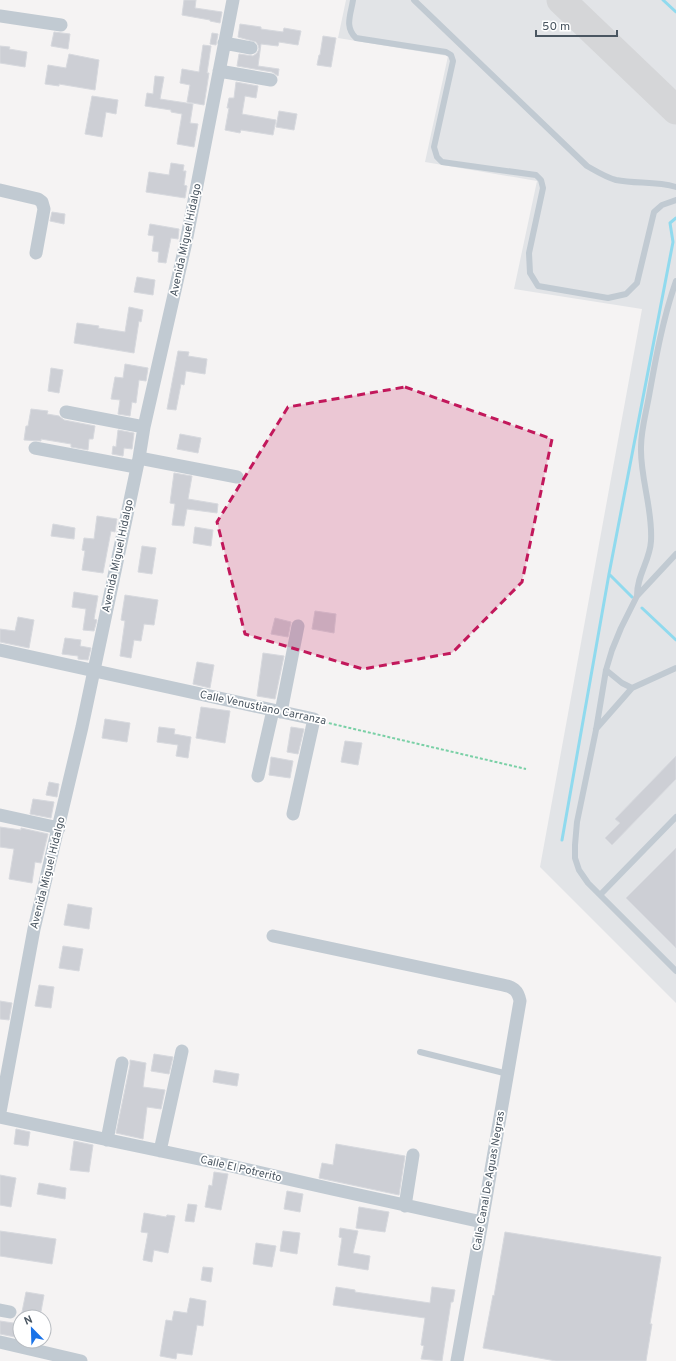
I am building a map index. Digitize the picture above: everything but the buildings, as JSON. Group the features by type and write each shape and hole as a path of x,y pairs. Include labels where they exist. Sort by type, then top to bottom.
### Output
{"street":[{"name":"Avenida Miguel Hidalgo","path":"0,1112 5,1058 82,727 138,462 144,427 186,242 233,0"},
{"path":"0,16 61,25"},
{"path":"224,43 251,48"},
{"path":"219,71 271,80"},
{"path":"0,190 38,199 42,202 44,209 36,253"},
{"path":"66,412 144,427"},
{"path":"35,448 237,477"},
{"path":"258,776 277,711 298,626"},
{"name":"Calle Venustiano Carranza","path":"0,650 93,672 314,719"},
{"path":"293,814 314,719"},
{"path":"0,816 59,828"},
{"name":"Calle Canal De Aguas Negras","path":"273,936 512,987 517,991 520,1001 508,1074 456,1361"},
{"path":"160,1150 182,1051"},
{"path":"107,1140 122,1063"},
{"name":"Calle El Potrerito","path":"0,1117 160,1150 482,1222"},
{"path":"405,1206 413,1155"},
{"path":"0,1342 81,1361"}],"lane":[{"path":"353,0 349,24 351,33 356,38 446,52 451,55 453,61 434,147 437,157 442,162 536,175 541,180 543,188 529,253 530,273 538,286 608,298 626,294 638,283 654,212 662,205 676,200"},
{"path":"414,0 587,166 616,180 666,184 676,187"},
{"path":"637,596 637,586 649,552 651,540 642,458 642,436 657,347 676,281"},
{"path":"676,554 637,596 612,650 606,670 596,730 577,822 575,858 579,870 588,883 676,971"},
{"path":"596,730 632,688 676,668"},
{"path":"606,670 622,683 632,688"},
{"path":"600,895 676,817"},
{"path":"420,1052 508,1074"}],"path":[{"name":"Calle Venustiano Carranza","path":"314,719 526,769"}],"highlighted area":[{"path":"405,387 552,439 522,582 452,653 363,669 245,634 217,522 288,407"}],"shaded area":[{"path":"346,0 676,0 676,1003 540,867 642,309 514,289 537,181 425,162 448,56 338,38"}],"waterway":[{"path":"663,0 676,12"},
{"path":"562,840 609,574 673,242 670,223 676,218"},
{"path":"609,574 632,597"},
{"path":"642,608 676,640"}],"taxiway":[{"path":"561,0 676,110"}]}
